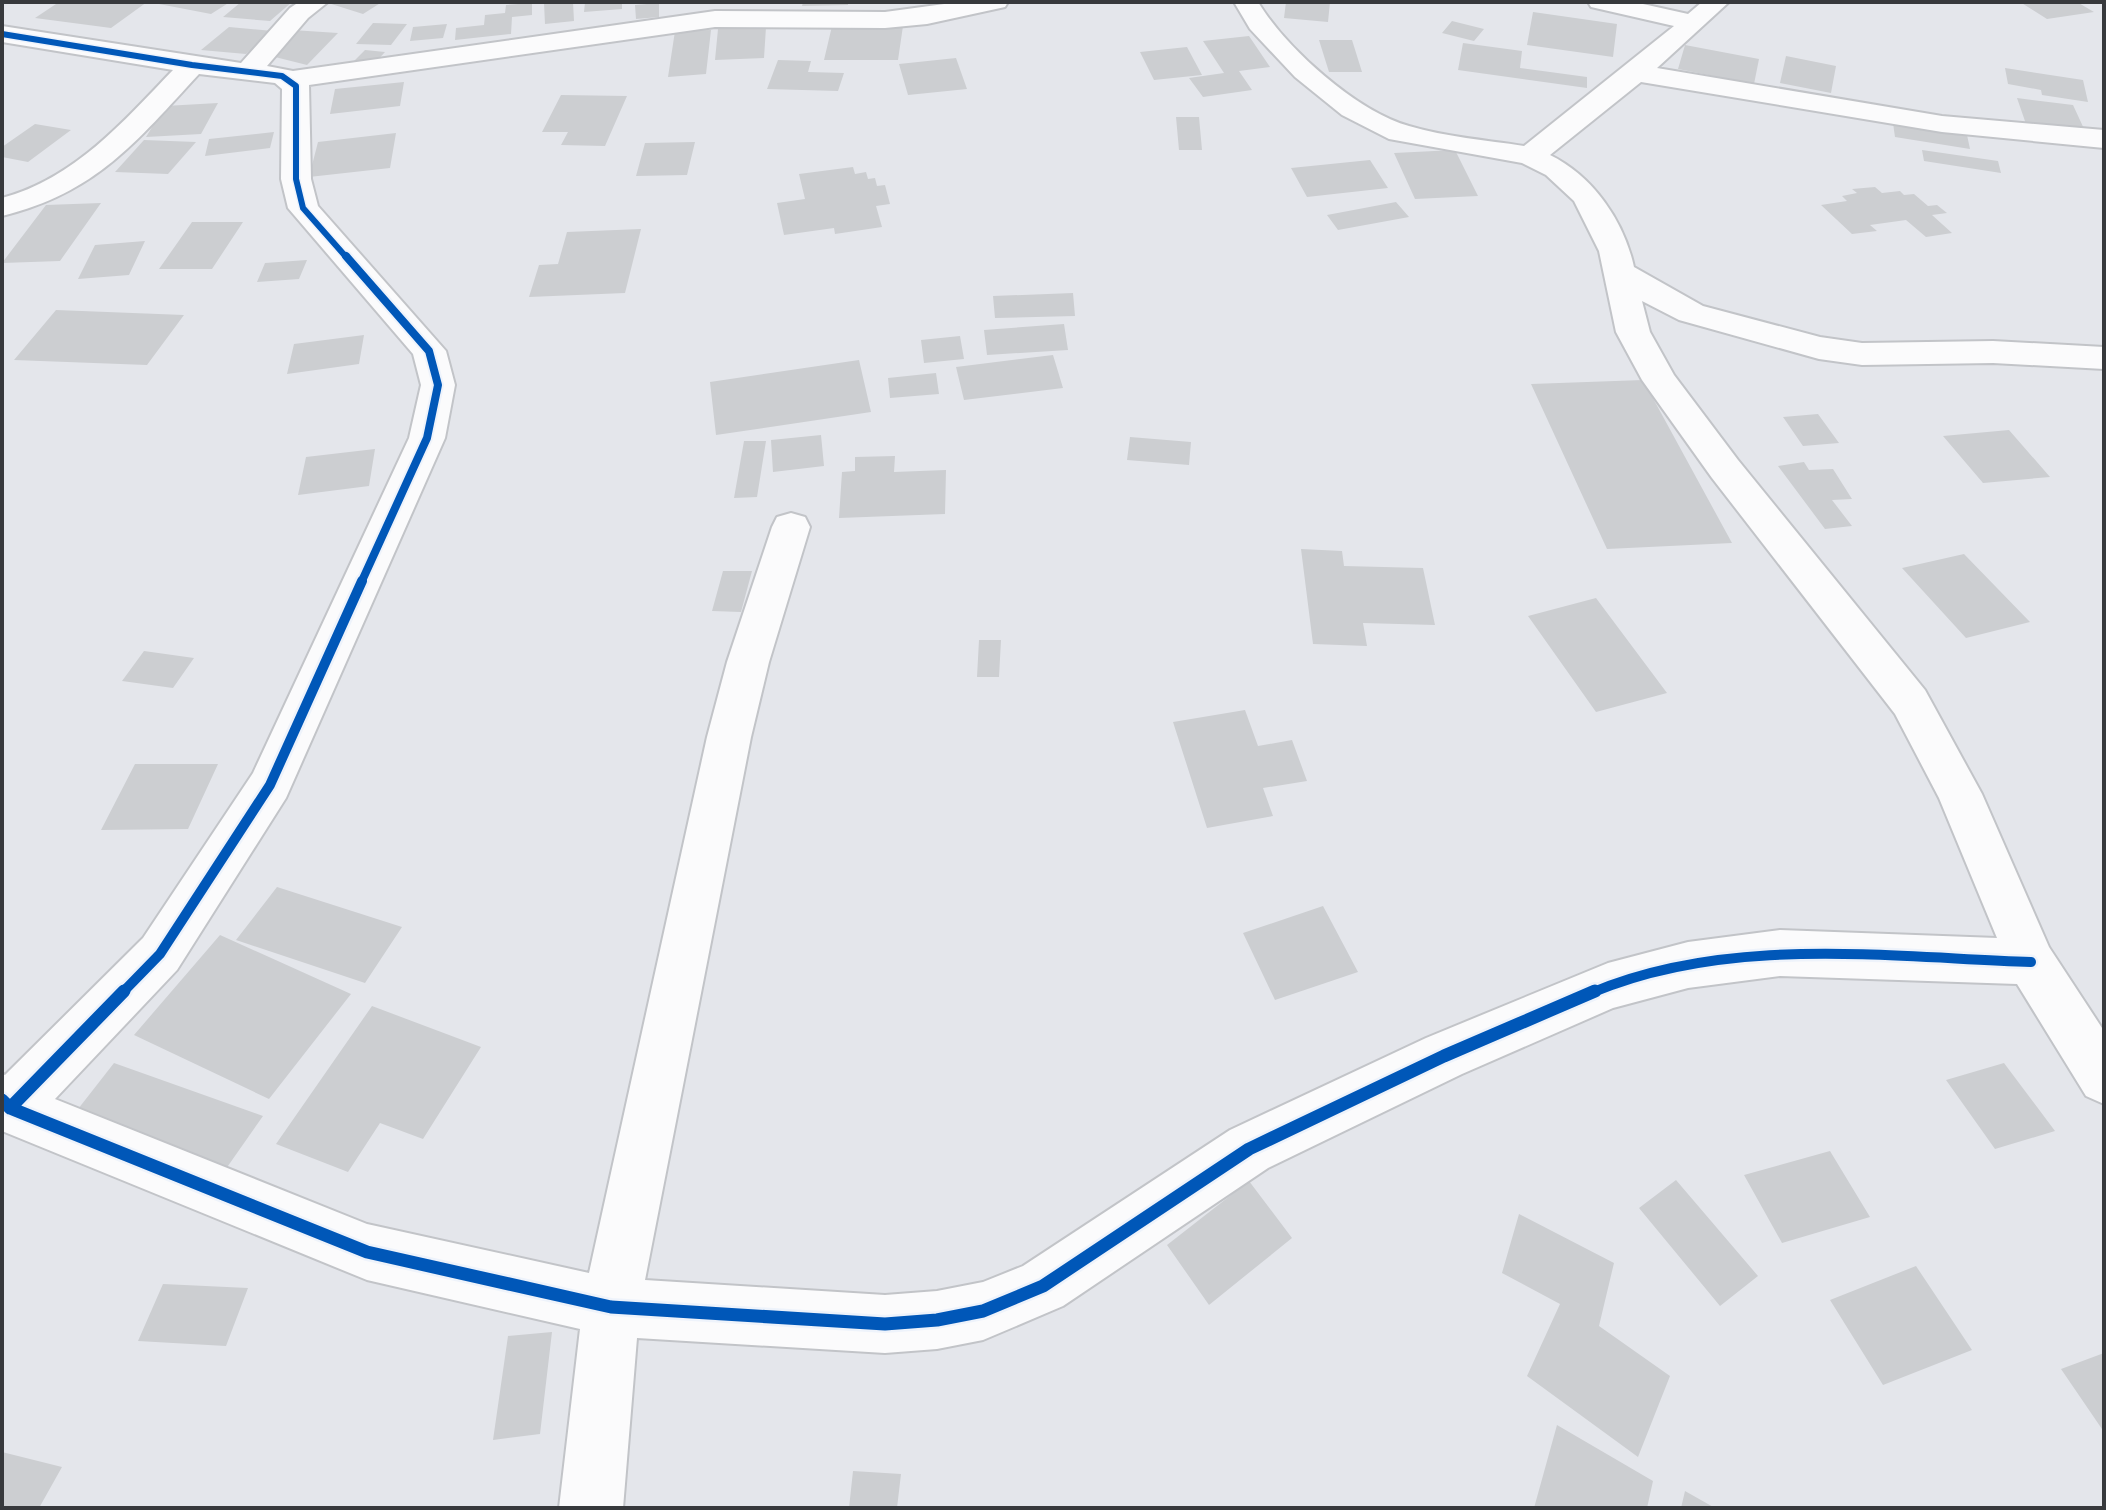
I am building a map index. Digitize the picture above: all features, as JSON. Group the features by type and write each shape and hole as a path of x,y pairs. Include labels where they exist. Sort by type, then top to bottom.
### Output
{"street":[{"path":"248,71 299,13 316,2"},
{"path":"2,34 290,80 715,19 885,20 927,16 996,2"},
{"path":"1246,2 1259,24 1304,71 1352,109 1399,133 1530,156 1556,169 1587,197 1615,251 1633,332 1659,380 1725,469 1910,702 1960,794 2031,962 2097,1055"},
{"path":"1600,2 1691,22"},
{"path":"1530,156 1636,73 1717,2"},
{"path":"2,207 40,195 85,173 192,65"},
{"path":"1636,73 1942,124 2104,139"},
{"path":"290,80 296,86 296,179 303,208 429,351 438,385 427,438 270,785 160,954 6,1104 367,1252 611,1307 885,1324 937,1320 983,1311 1043,1286 1249,1149 1444,1056 1608,986 1688,965 1780,953 2031,962"},
{"path":"1620,272 1653,294 1691,313 1819,348 1862,354 1993,352 2104,358"},
{"path":"591,1508 611,1307 729,737 748,662 791,527"}],"building":[{"path":"59,2 147,2 111,28 35,18"},
{"path":"230,2 211,14 159,4"},
{"path":"241,2 292,2 270,21 223,17"},
{"path":"325,2 382,2 363,14"},
{"path":"573,2 574,21 545,24 544,3"},
{"path":"585,2 622,2 622,9 584,12"},
{"path":"803,2 848,2 848,5 802,6"},
{"path":"1286,2 1330,2 1328,22 1284,18"},
{"path":"2020,2 2077,2 2094,12 2047,19"},
{"path":"532,3 532,15 512,17 511,34 455,40 456,28 484,25 485,15 505,13 506,5"},
{"path":"659,3 659,17 636,19 635,5"},
{"path":"1533,12 1617,24 1613,57 1527,45"},
{"path":"1452,21 1484,29 1474,41 1442,33"},
{"path":"373,23 407,24 391,45 356,44"},
{"path":"447,24 443,38 410,41 413,27"},
{"path":"832,26 903,26 898,60 824,60"},
{"path":"229,27 273,31 246,54 201,50"},
{"path":"766,27 764,58 715,60 718,29"},
{"path":"292,30 338,33 307,65 267,55"},
{"path":"711,30 706,74 668,77 675,31"},
{"path":"1249,36 1270,67 1239,71 1252,90 1203,97 1189,78 1224,73 1203,41"},
{"path":"1319,40 1352,40 1362,72 1329,72"},
{"path":"1463,43 1522,51 1520,68 1587,77 1587,88 1458,70"},
{"path":"1685,45 1759,59 1754,84 1678,69"},
{"path":"1187,47 1202,75 1154,80 1140,52"},
{"path":"365,50 385,52 374,64 353,62"},
{"path":"1786,56 1836,66 1831,93 1780,83"},
{"path":"956,58 967,89 908,95 899,64"},
{"path":"778,60 811,61 808,72 844,73 838,91 767,89"},
{"path":"2005,68 2083,80 2088,102 2042,95 2041,90 2008,84"},
{"path":"404,82 400,106 330,114 335,89"},
{"path":"561,95 627,96 605,146 561,145 568,132 542,132"},
{"path":"2017,98 2073,105 2085,131 2026,124"},
{"path":"218,103 201,134 146,137 165,106"},
{"path":"1176,117 1199,117 1202,150 1179,150"},
{"path":"1893,123 1967,135 1970,149 1895,137"},
{"path":"35,124 71,130 28,162 2,157 2,147"},
{"path":"274,132 270,148 205,156 209,139"},
{"path":"396,133 390,168 309,177 318,142"},
{"path":"144,140 196,142 168,174 115,172"},
{"path":"695,142 687,175 636,176 645,143"},
{"path":"1455,150 1478,196 1415,199 1394,153"},
{"path":"1922,150 1998,161 2001,173 1924,161"},
{"path":"1370,160 1388,188 1307,197 1291,168"},
{"path":"853,167 855,174 866,172 868,179 875,178 877,186 885,185 890,204 876,206 882,227 835,234 834,228 784,235 777,203 805,199 799,174"},
{"path":"1875,187 1882,193 1900,191 1904,195 1914,194 1928,206 1937,205 1947,213 1932,215 1952,233 1926,237 1906,220 1870,225 1877,231 1852,234 1821,205 1847,201 1842,196 1857,193 1852,189"},
{"path":"1396,202 1409,217 1338,230 1327,215"},
{"path":"101,203 60,261 2,263 46,205"},
{"path":"192,222 243,222 212,269 159,269"},
{"path":"641,229 625,293 529,297 539,265 558,264 567,232"},
{"path":"145,241 129,275 78,279 95,245"},
{"path":"307,260 299,279 257,282 265,263"},
{"path":"1073,293 1075,316 995,318 993,296"},
{"path":"56,310 184,315 147,365 14,360"},
{"path":"1064,324 1068,350 987,355 984,330"},
{"path":"364,335 359,364 287,374 294,344"},
{"path":"960,336 964,359 924,363 921,340"},
{"path":"1053,355 1063,388 964,400 956,367"},
{"path":"859,360 871,412 716,435 710,382"},
{"path":"936,373 939,394 890,398 888,378"},
{"path":"1643,380 1732,543 1607,549 1531,384"},
{"path":"1818,414 1839,443 1803,446 1783,417"},
{"path":"2009,430 2050,477 1983,483 1943,436"},
{"path":"821,435 824,466 773,472 771,440"},
{"path":"1130,437 1191,442 1189,465 1127,460"},
{"path":"744,441 766,441 757,497 734,498"},
{"path":"375,449 369,486 298,495 306,457"},
{"path":"895,456 894,472 946,470 945,514 839,518 842,472 855,471 855,457"},
{"path":"1804,462 1809,470 1833,469 1852,499 1832,500 1852,526 1825,529 1778,466"},
{"path":"1301,549 1342,551 1344,566 1423,568 1435,625 1363,623 1367,646 1313,644"},
{"path":"1964,554 2030,622 1966,638 1902,568"},
{"path":"723,571 752,571 741,612 712,611"},
{"path":"1596,598 1667,693 1596,712 1528,616"},
{"path":"979,640 1001,640 999,677 977,677"},
{"path":"144,651 194,658 173,688 122,681"},
{"path":"1245,710 1258,746 1292,740 1307,781 1263,788 1273,816 1207,828 1173,722"},
{"path":"135,764 218,764 188,829 101,830"},
{"path":"277,887 402,927 365,983 236,940"},
{"path":"1323,906 1358,972 1275,1000 1243,933"},
{"path":"220,935 351,994 269,1099 134,1035"},
{"path":"372,1006 481,1047 423,1139 380,1123 348,1172 276,1144"},
{"path":"114,1063 263,1116 216,1183 64,1127"},
{"path":"2004,1063 2055,1131 1995,1149 1946,1080"},
{"path":"1830,1151 1870,1217 1782,1243 1744,1175"},
{"path":"1676,1180 1758,1276 1720,1306 1639,1208"},
{"path":"1249,1181 1292,1238 1209,1305 1167,1245"},
{"path":"1519,1214 1614,1263 1599,1326 1670,1376 1638,1457 1527,1376 1560,1304 1502,1273"},
{"path":"1916,1266 1972,1350 1883,1385 1830,1300"},
{"path":"163,1284 248,1288 226,1346 138,1341"},
{"path":"552,1332 540,1434 493,1440 508,1336"},
{"path":"2104,1353 2104,1432 2061,1369"},
{"path":"1557,1425 1653,1481 1647,1508 1534,1508"},
{"path":"2,1452 62,1467 39,1508 2,1508"},
{"path":"853,1471 901,1474 897,1508 849,1508"},
{"path":"1685,1491 1715,1508 1681,1508"}],"cycle path":[{"path":"2,34 192,65 282,76 296,86 296,179 303,208 429,351 438,385 427,438 270,785 160,954 10,1108"},
{"path":"2,1100 10,1108 367,1252 611,1307 885,1324 937,1320 983,1311 1043,1286 1249,1149 1444,1056 1608,986 1688,965 1780,953 2031,962"}]}
